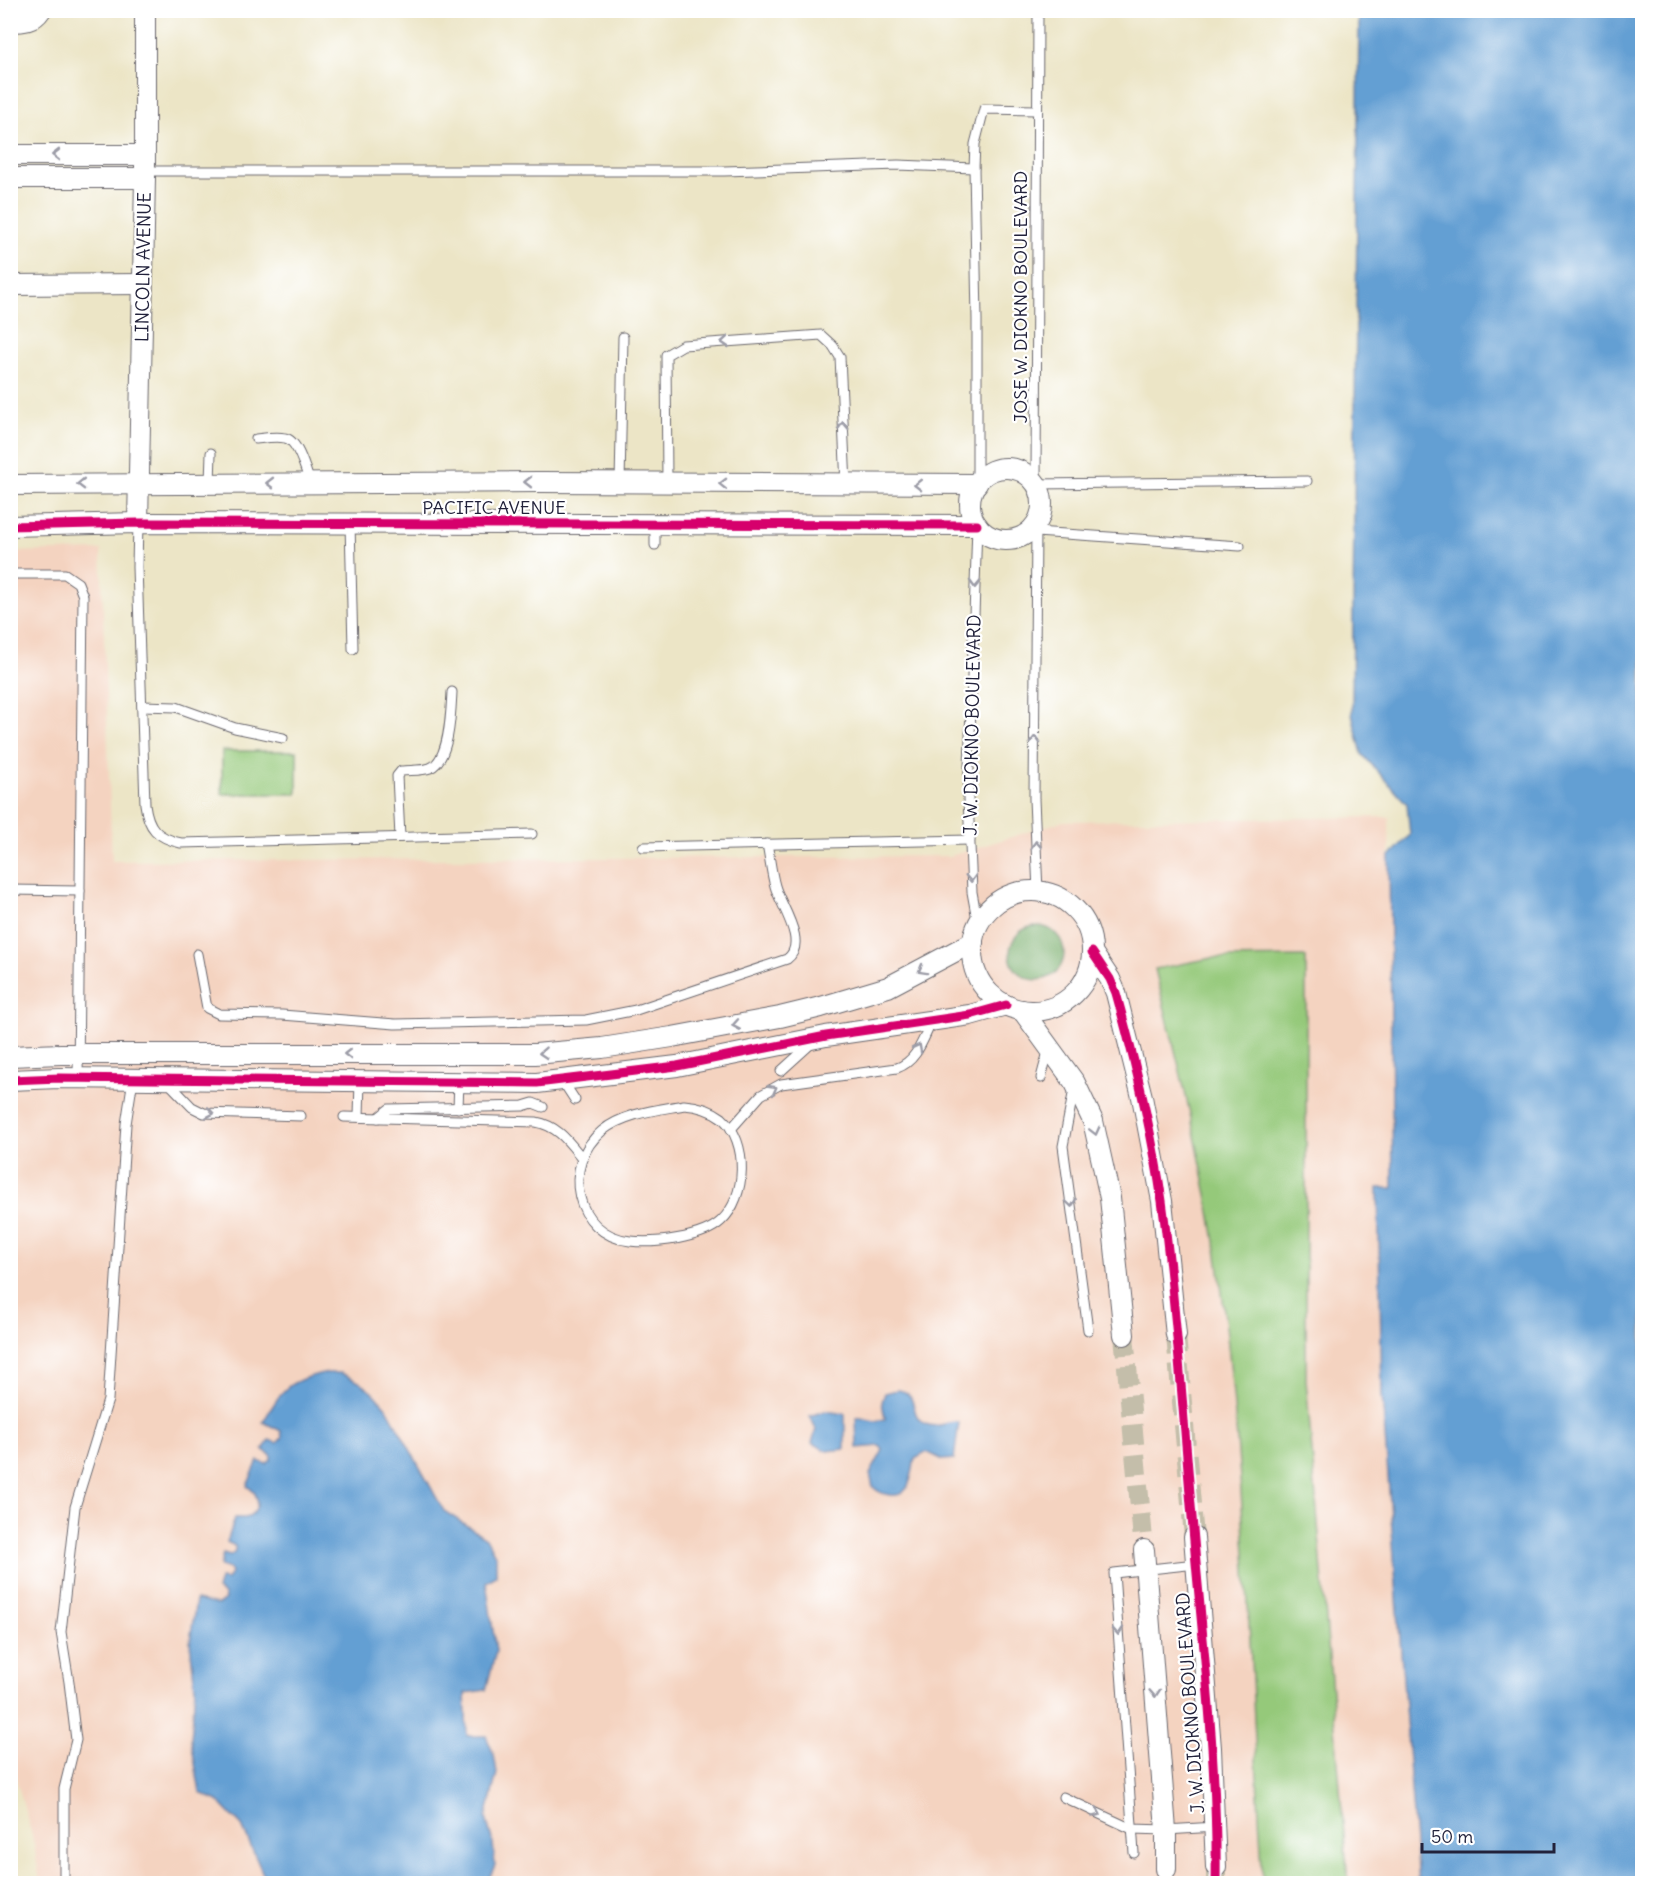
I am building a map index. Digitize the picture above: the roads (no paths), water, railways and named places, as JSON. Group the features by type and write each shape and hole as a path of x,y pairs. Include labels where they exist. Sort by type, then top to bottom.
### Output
{"street":[{"path":"10,22 28,21 41,10"},
{"name":"LINCOLN AVENUE","path":"138,523 145,168 145,10"},
{"path":"10,155 145,168"},
{"path":"10,178 145,168"},
{"path":"10,285 142,284"},
{"path":"1006,468 1017,470 1036,484 1043,504 1036,528 1018,538 1007,540 985,533 977,525 970,500 976,484 984,476 1006,468"},
{"name":"PACIFIC AVENUE","path":"10,485 976,484"},
{"name":"PACIFIC AVENUE","path":"10,526 138,523 977,525"},
{"path":"10,1080 78,1078 537,1083 676,1066 818,1037 1014,1008 1045,1010 1056,1006 1075,993 1087,974 1092,952 1089,933 1078,912 1060,898 1038,892 1016,894 997,903 986,913 976,934 972,957 983,986 993,997 1014,1008 1050,1046 1075,1083 1089,1111 1110,1198 1124,1335"},
{"path":"10,1056 535,1054 602,1048 780,1017 866,995 908,978 976,934"},
{"path":"1092,952 1110,979 1116,993 1142,1097 1162,1201 1176,1335"},
{"name":"J. W. DIOKNO BOULEVARD","path":"1194,1537 1216,1827 1216,1867"},
{"name":"J. W. DIOKNO BOULEVARD","path":"1145,1560 1166,1830 1166,1869"}],"lane":[{"name":"JOSE W. DIOKNO BOULEVARD","path":"1036,484 1038,10"},
{"path":"976,484 975,144 984,109 1036,110"},
{"path":"145,168 724,171 898,165 974,168"},
{"path":"668,483 666,355 683,345 821,335 833,346 840,357 846,485"},
{"path":"620,483 623,337"},
{"path":"256,439 287,438 293,442 310,483"},
{"path":"210,483 211,453"},
{"path":"1036,484 1307,482"},
{"path":"138,523 136,567 145,804 147,818 152,828 160,836 181,843 532,834"},
{"path":"655,523 655,545"},
{"path":"350,524 353,649"},
{"name":"J. W. DIOKNO BOULEVARD","path":"976,934 968,798 977,525"},
{"path":"1038,892 1034,799 1036,528 1240,546"},
{"path":"10,574 65,574 78,583 83,596 78,1078"},
{"path":"400,837 397,776 401,771 430,768 440,757 449,730 452,692"},
{"path":"142,706 176,707 235,728 283,738"},
{"path":"643,847 970,840"},
{"path":"197,954 207,1008 219,1014 282,1015 395,1024 586,1020 626,1012 675,998 787,959 792,955 795,950 794,936 788,913 775,888 767,844"},
{"path":"10,890 80,891"},
{"path":"731,1129 761,1095 781,1084 897,1068 906,1064 915,1055 932,1021"},
{"path":"781,1071 818,1037"},
{"path":"1041,1078 1050,1046"},
{"path":"64,1884 64,1789 76,1740 61,1632 75,1507 108,1400 126,1124 133,1079"},
{"path":"165,1079 192,1107 204,1113 301,1116"},
{"path":"359,1117 360,1080"},
{"path":"562,1080 575,1100"},
{"path":"458,1108 459,1082"},
{"path":"1075,1083 1064,1146 1086,1325"},
{"path":"378,1118 389,1109 523,1106 533,1103 543,1107"},
{"path":"684,1105 699,1106 723,1119 731,1129 736,1139 740,1158 741,1182 732,1208 723,1220 702,1233 629,1241 615,1238 604,1232 587,1215 578,1193 582,1158 593,1140 603,1130 617,1122 666,1108 684,1105"},
{"path":"344,1117 548,1124 562,1134 582,1158"},
{"path":"1134,1853 1114,1573 1145,1560 1196,1564"},
{"path":"1063,1797 1132,1828 1166,1830 1216,1827"}],"water":[{"path":"1359,11 1642,11 1642,1883 1418,1883 1382,1394 1378,1188 1393,1188 1389,857 1410,835 1407,804 1362,754 1352,714"},
{"path":"323,1373 341,1373 373,1392 387,1408 444,1511 486,1538 496,1557 496,1576 486,1582 496,1651 486,1690 465,1693 467,1736 486,1736 494,1755 497,1773 486,1818 493,1843 495,1865 487,1883 267,1883 242,1826 218,1801 200,1793 191,1740 195,1688 190,1642 196,1600 218,1605 225,1600 224,1595 217,1590 220,1579 227,1580 231,1573 229,1569 220,1566 223,1554 230,1556 235,1552 235,1546 227,1542 235,1518 246,1518 257,1507 257,1498 247,1486 258,1461 266,1464 271,1460 271,1455 263,1450 269,1440 277,1443 282,1438 281,1431 263,1422 286,1388 300,1380"},
{"path":"897,1390 909,1395 917,1416 926,1424 934,1426 959,1422 954,1459 943,1460 927,1452 915,1459 907,1489 903,1493 890,1495 873,1487 870,1474 883,1450 880,1446 857,1448 856,1417 875,1421 885,1419 882,1402 885,1393"},
{"path":"825,1411 845,1414 845,1449 827,1451 812,1443 816,1429 810,1416"}],"tunnel":[{"path":"1124,1335 1144,1550"},
{"path":"1176,1335 1194,1537"},
{"path":"1216,1867 1216,1884"}]}
